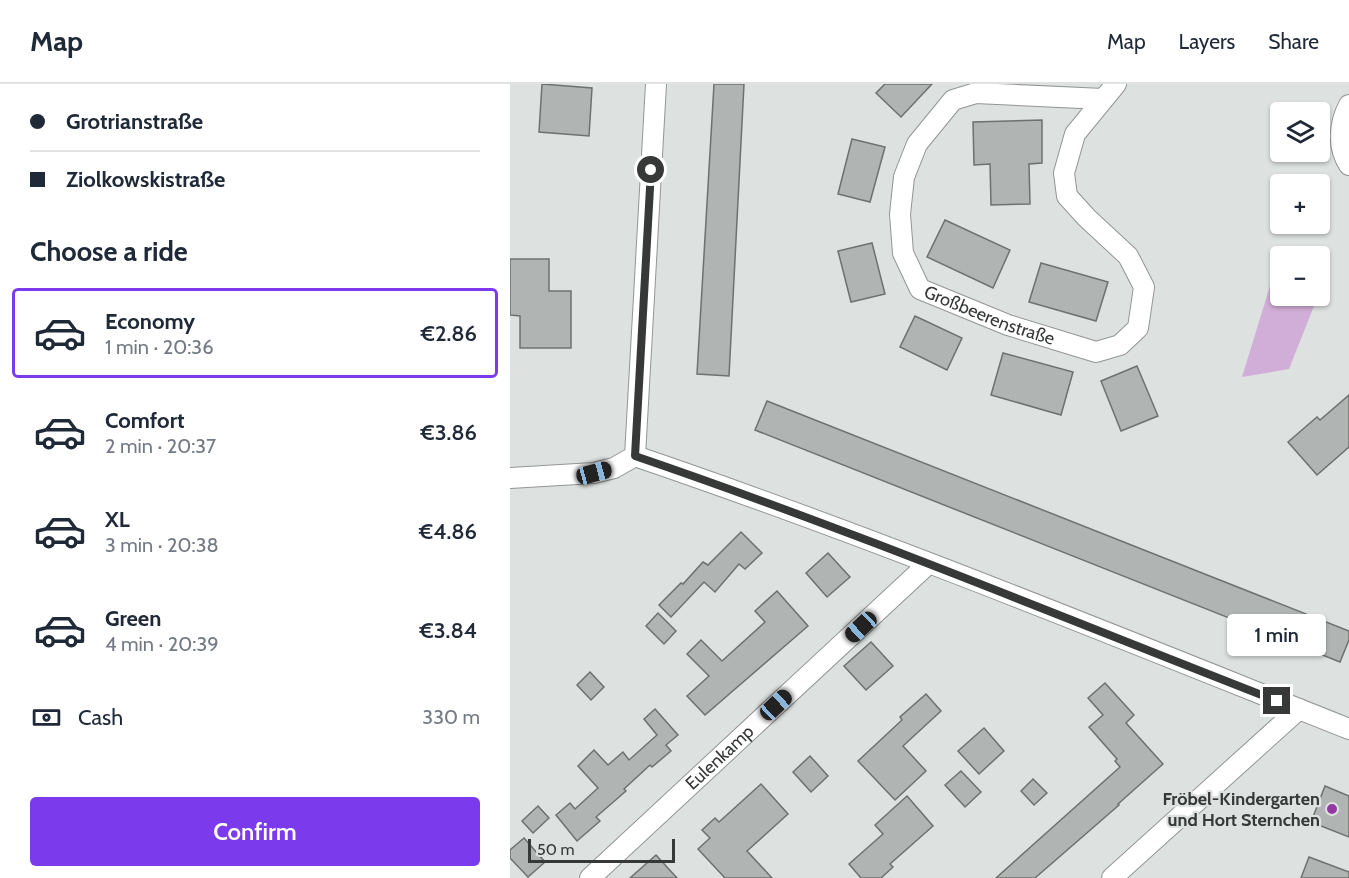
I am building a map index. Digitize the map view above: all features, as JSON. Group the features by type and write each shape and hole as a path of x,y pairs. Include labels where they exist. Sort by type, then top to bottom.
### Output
{"street":[{"path":"635,456 656,84"},
{"name":"Großbeerenstraße","path":"1110,91 1075,134 1064,173 1067,196 1128,256 1144,287 1138,328 1120,345 1096,352 1008,325 920,289 903,253 900,214 904,177 917,144 953,100 976,93 1110,91"},
{"path":"1349,105 1343,117 1340,139 1345,159 1349,165"},
{"path":"510,478 594,473 614,468 635,456 691,474 928,564 1349,729"},
{"name":"Eulenkamp","path":"591,878 928,564"},
{"path":"1112,878 1299,710"}],"shaded area":[{"path":"1270,286 1270,306 1314,306 1289,369 1242,377"}],"building":[{"path":"542,84 592,88 589,136 539,132"},
{"path":"714,84 744,84 729,376 697,374"},
{"path":"885,84 932,84 901,117 876,93"},
{"path":"1042,120 1042,163 1029,164 1030,204 991,205 990,164 974,165 973,122"},
{"path":"852,139 885,147 870,202 838,194"},
{"path":"945,220 1010,250 993,288 927,257"},
{"path":"872,243 885,294 851,302 838,251"},
{"path":"510,259 549,259 549,291 571,291 571,348 520,348 520,316 510,315"},
{"path":"1041,263 1108,282 1096,321 1029,302"},
{"path":"915,316 962,338 947,370 900,347"},
{"path":"1003,353 1073,372 1061,415 991,395"},
{"path":"1137,366 1158,416 1121,431 1101,381"},
{"path":"1349,395 1349,447 1317,475 1288,442 1317,417 1320,420"},
{"path":"767,401 1349,631 1349,640 1340,662 755,430"},
{"path":"741,532 762,553 745,569 739,564 715,592 704,582 671,617 659,605 703,562 708,565"},
{"path":"828,553 850,577 827,597 806,573"},
{"path":"777,591 808,626 705,715 687,696 709,676 687,654 701,640 722,661 765,622 755,611"},
{"path":"658,613 676,631 664,644 646,626"},
{"path":"871,642 893,666 866,690 844,666"},
{"path":"590,672 604,687 591,700 577,685"},
{"path":"1105,683 1134,715 1126,723 1163,764 1035,878 996,878 1120,767 1115,761 1117,759 1089,727 1103,715 1088,698"},
{"path":"926,694 941,711 903,746 926,771 895,800 858,761 902,720 900,717"},
{"path":"655,709 678,735 666,745 671,751 652,767 650,765 624,789 626,791 596,817 600,821 577,841 556,815 570,803 575,809 598,788 578,766 594,750 608,765 623,752 629,760 657,735 644,719"},
{"path":"984,728 1004,751 979,774 958,751"},
{"path":"810,756 828,776 811,792 793,772"},
{"path":"961,771 981,792 965,807 945,785"},
{"path":"1033,779 1047,793 1034,805 1021,791"},
{"path":"761,784 788,814 747,851 772,878 725,878 698,849 710,838 702,830 715,818 719,822"},
{"name":"Fröbel-Kindergarten und Hort Sternchen","path":"1325,786 1349,796 1349,837 1311,822"},
{"path":"907,796 933,826 890,864 893,867 881,878 861,878 849,864 883,834 875,825"},
{"path":"538,806 549,818 533,833 522,821"},
{"path":"524,838 545,862 528,877 510,858 510,850"},
{"path":"656,855 677,878 630,878"},
{"name":"Fröbel-Kindergarten und Hort Sternchen","path":"1309,857 1349,872 1349,878 1301,878"}],"place":[{"name":"Fröbel-Kindergarten und Hort Sternchen","path":"1332,809"}],"route":[{"path":"651,170 635,456 691,474 928,564 1277,701"}]}
